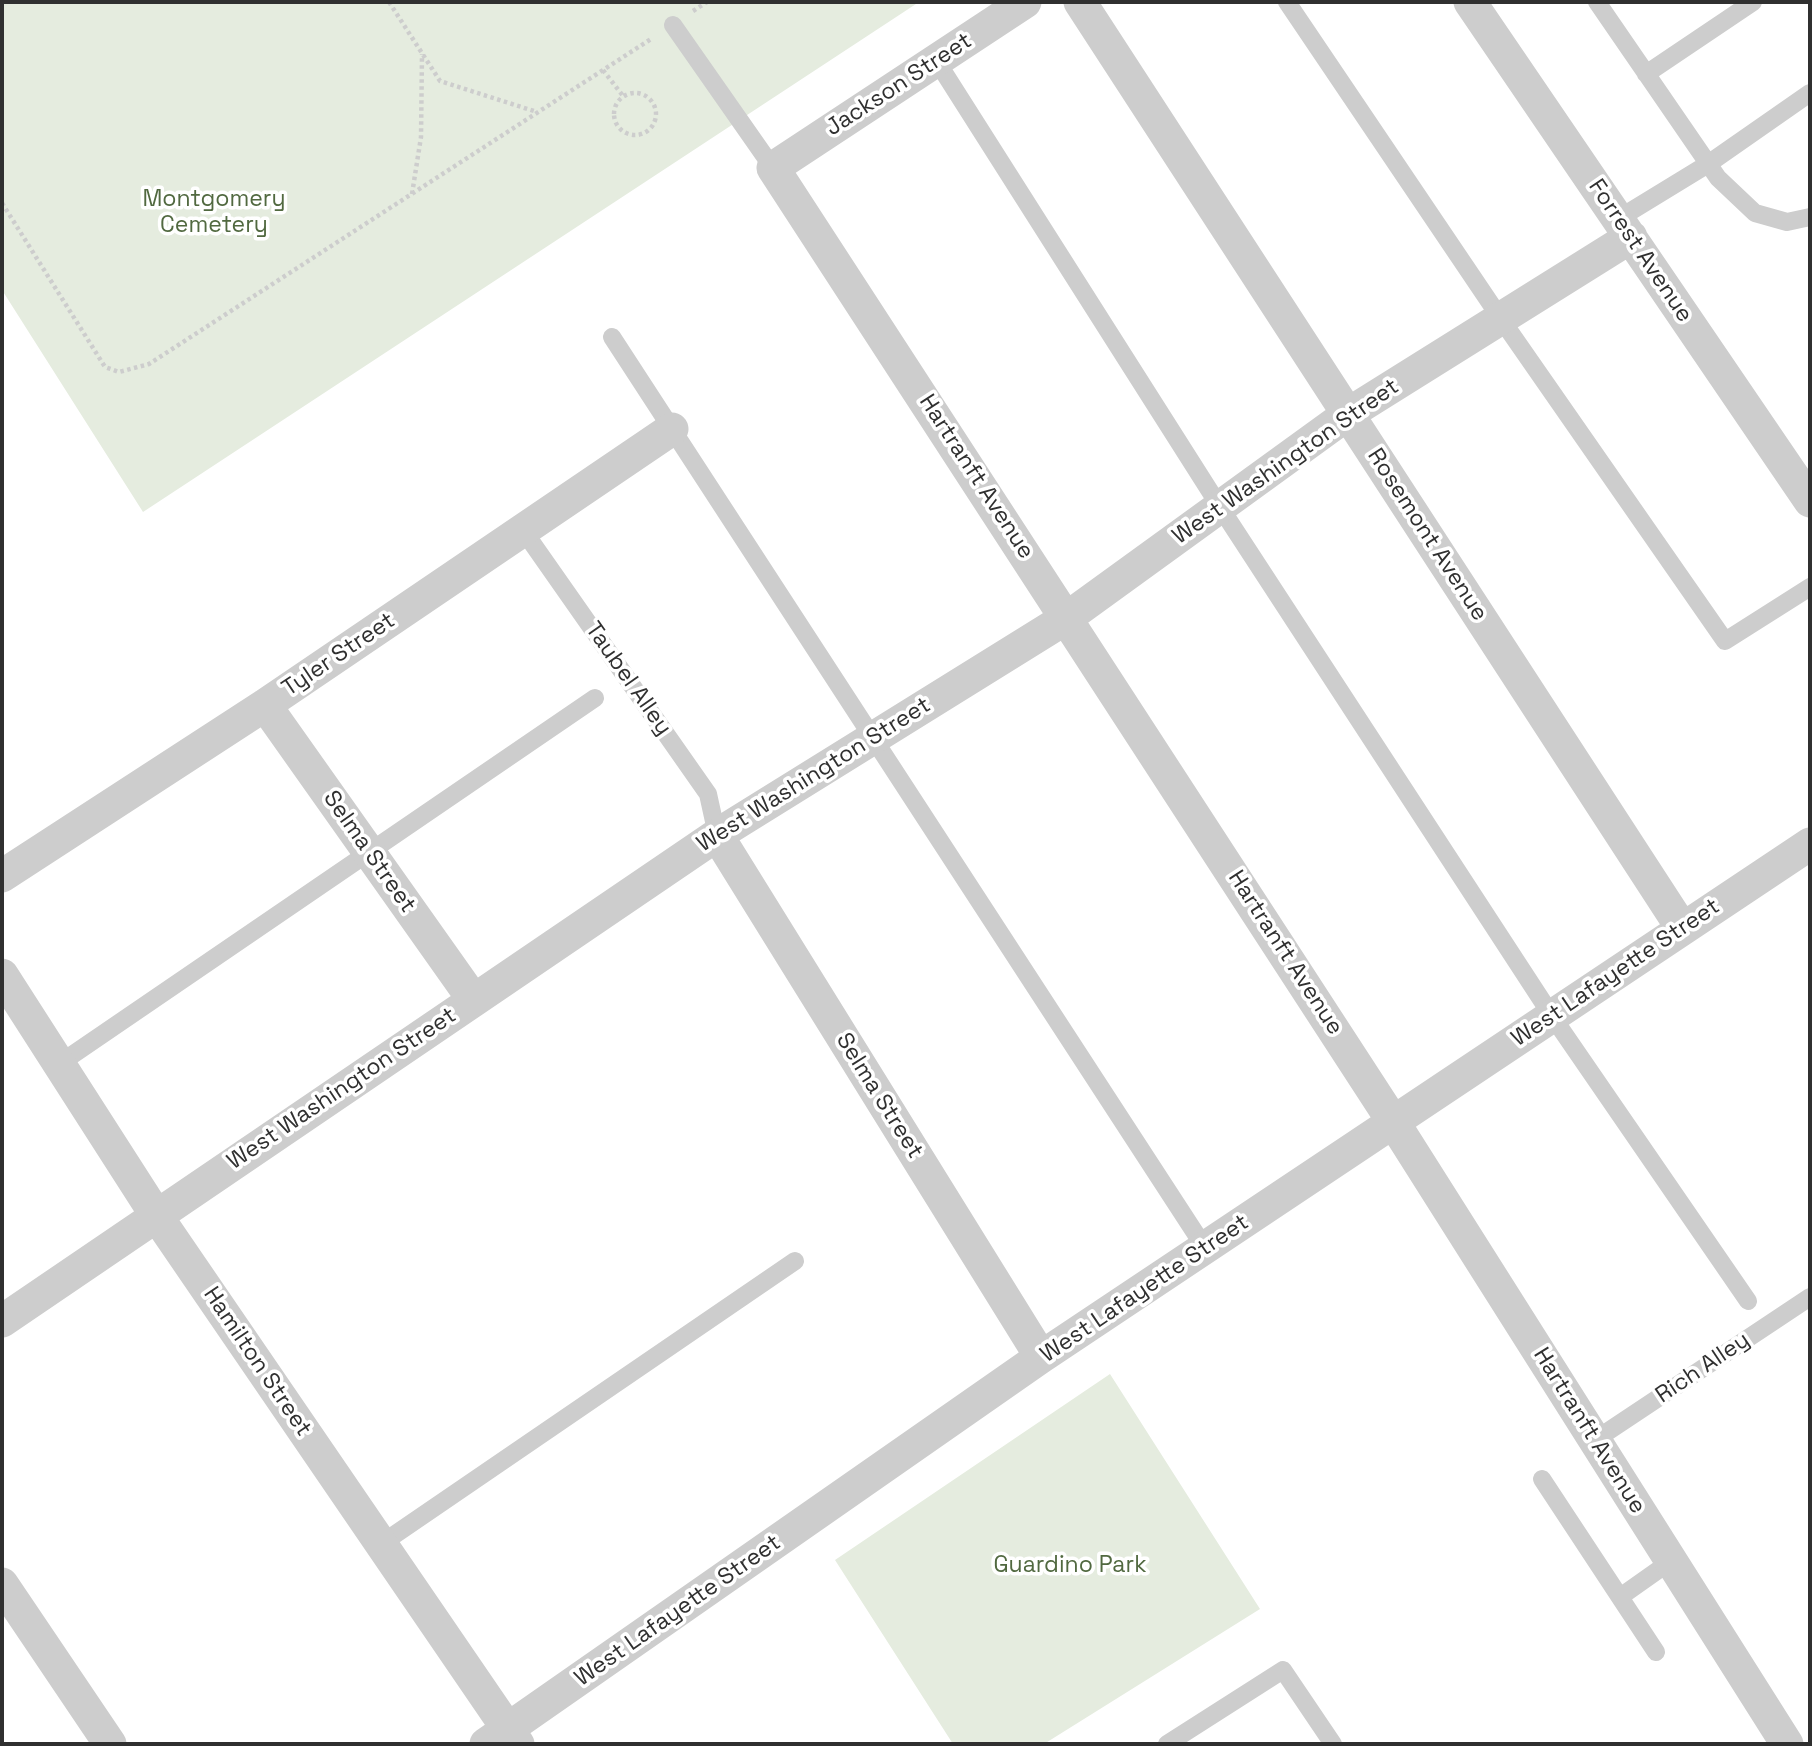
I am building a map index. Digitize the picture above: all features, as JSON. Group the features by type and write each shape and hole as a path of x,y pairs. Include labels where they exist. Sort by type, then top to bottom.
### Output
{"street":[{"name":"Jackson Street","path":"773,168 1025,2"},
{"name":"Rosemont Avenue","path":"1080,2 1682,928"},
{"name":"Forrest Avenue","path":"1470,2 1810,501"},
{"name":"Hartranft Avenue","path":"773,168 1068,617 1395,1123 1787,1744"},
{"name":"West Washington Street","path":"2,1321 717,835 1068,617 1348,414 1501,319 1625,228"},
{"name":"Tyler Street","path":"2,876 265,705 672,429"},
{"name":"Selma Street","path":"265,705 474,999"},
{"name":"Selma Street","path":"717,835 1041,1357"},
{"name":"West Lafayette Street","path":"504,1739 1041,1357 1810,844"},
{"name":"Hamilton Street","path":"2,975 156,1215 381,1544 504,1739"},
{"path":"2,1584 110,1744"}],"lane":[{"path":"1287,2 1501,319 1725,641 1810,587"},
{"path":"1597,2 1708,164 1755,213 1787,222 1810,217"},
{"path":"1646,74 1753,2"},
{"path":"673,25 773,168"},
{"path":"936,60 1220,506 1552,1016 1748,1301"},
{"path":"1625,228 1708,164 1810,93"},
{"path":"612,337 1205,1248"},
{"name":"Taubel Alley","path":"523,530 708,794 717,835"},
{"path":"60,1064 371,855 596,698"},
{"path":"381,1544 795,1261"},
{"name":"Rich Alley","path":"1595,1440 1810,1297"},
{"path":"1542,1479 1656,1651"},
{"path":"1620,1597 1671,1561"},
{"path":"1167,1744 1283,1670 1333,1744"}],"path":[{"path":"389,2 440,81 538,113"},
{"path":"2,203 105,367 119,372 149,364 673,25"},
{"path":"412,194 421,137 422,53"},
{"path":"603,71 624,96"},
{"path":"638,93 651,100 655,106 655,121 646,132 633,136 616,126 614,106 624,96 638,93"}],"green space":[{"name":"Montgomery Cemetery","path":"2,2 919,2 143,512 2,290"},
{"name":"Guardino Park","path":"1110,1374 1260,1609 1044,1744 953,1744 835,1560"}]}
